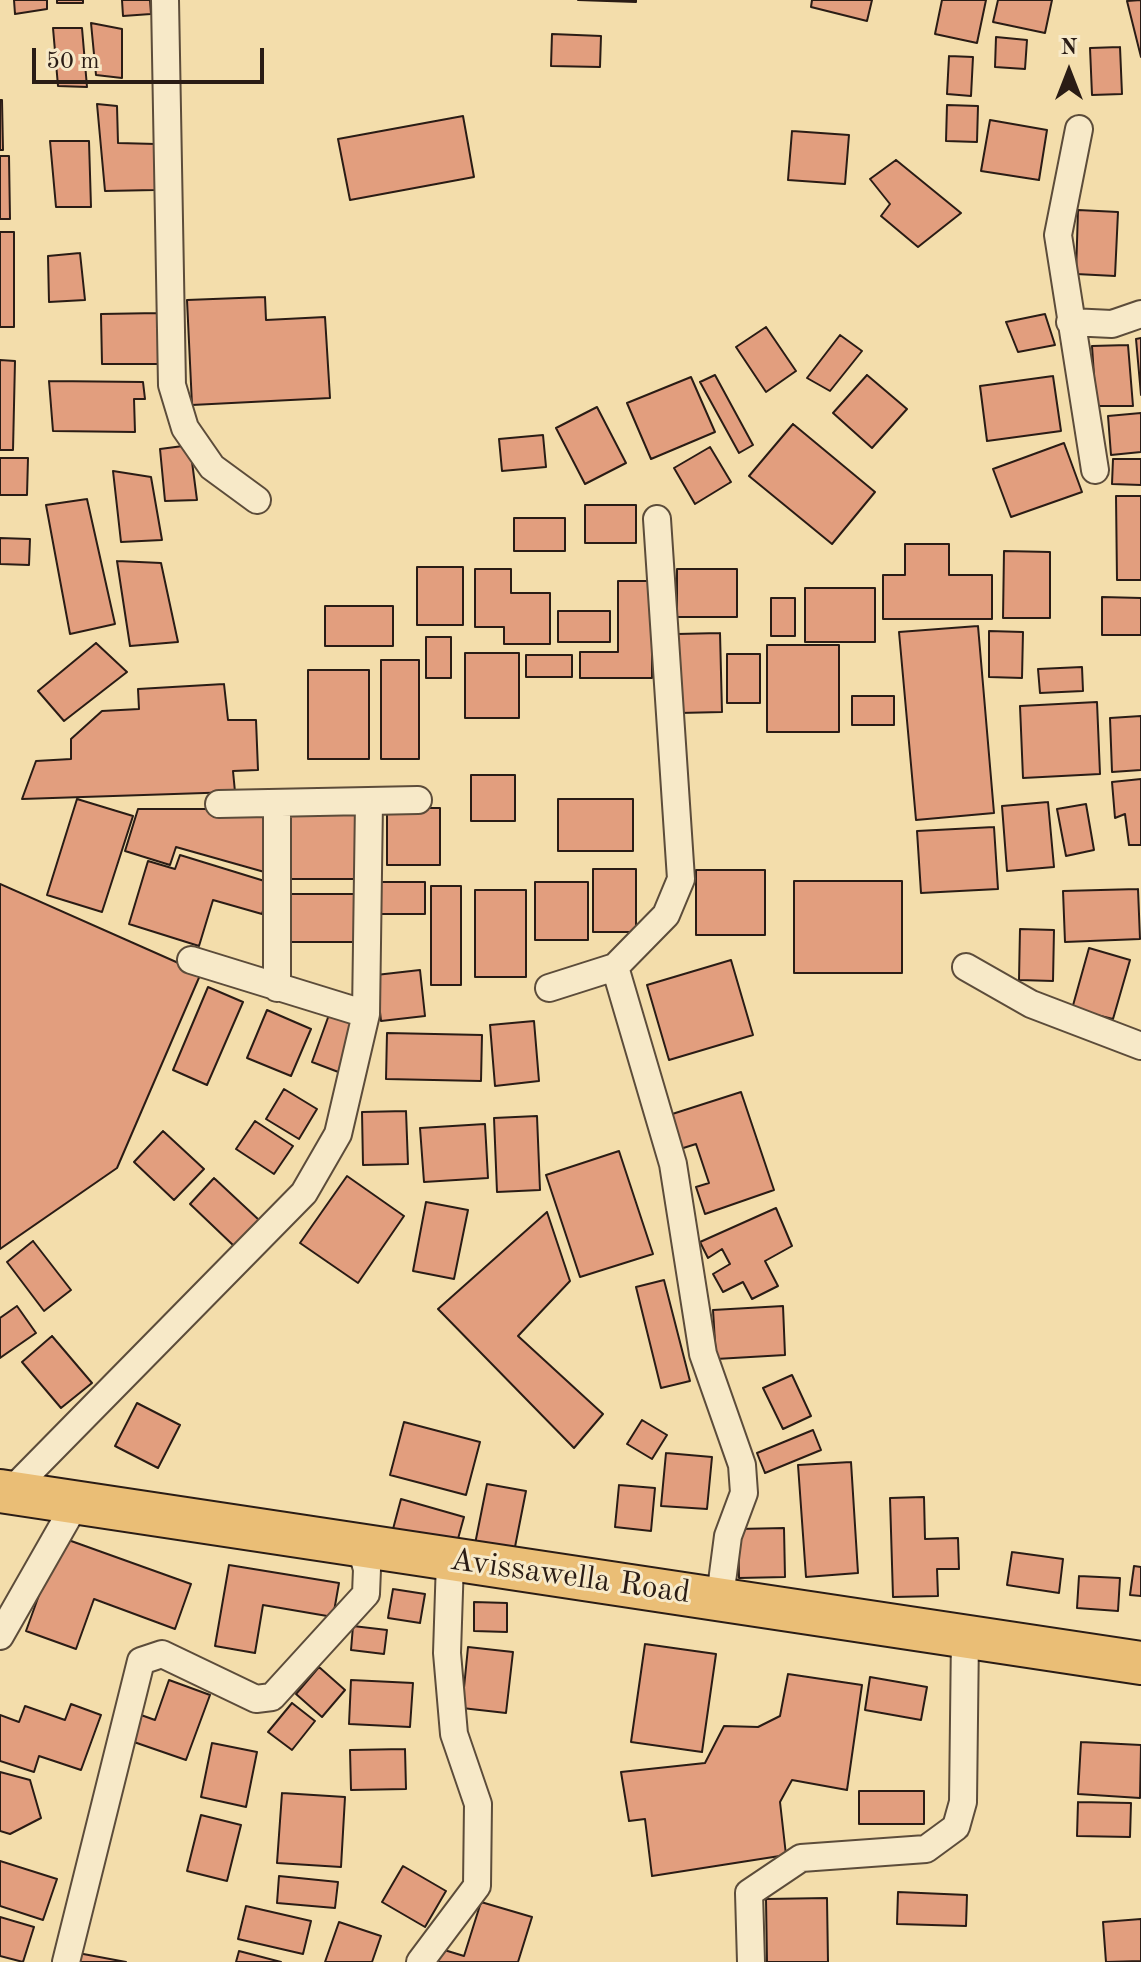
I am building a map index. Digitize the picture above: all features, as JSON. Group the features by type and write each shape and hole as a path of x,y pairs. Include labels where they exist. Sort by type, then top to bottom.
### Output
{"main road":[{"name":"Avissawella Road","path":"5,1491 359,1542 450,1561 720,1597 1141,1663"}],"street":[{"path":"165,0 172,385 185,428 212,467 257,500"},
{"path":"1079,129 1058,235 1095,470"},
{"path":"1070,322 1112,324 1141,314"},
{"path":"549,988 615,967 666,915 681,879 657,519"},
{"path":"219,804 418,800"},
{"path":"5,1491 304,1193 338,1134 366,1014 369,802"},
{"path":"277,804 277,988"},
{"path":"191,960 366,1014"},
{"path":"615,967 673,1164 703,1354 743,1473 744,1493 728,1536 720,1597"},
{"path":"966,967 1031,1004 1141,1046"},
{"path":"0,1636 77,1501"},
{"path":"66,1962 141,1661 162,1654 256,1699 272,1697 366,1594 367,1569 359,1542"},
{"path":"420,1962 477,1886 478,1804 454,1734 447,1653 450,1561"},
{"path":"751,1962 749,1893 801,1858 926,1849 956,1827 963,1802 965,1636"}],"building":[{"path":"14,0 47,0 47,9 15,14"},
{"path":"57,0 83,0 83,3 57,3"},
{"path":"122,0 150,0 151,14 123,16"},
{"path":"578,0 636,0 636,2"},
{"path":"812,0 872,0 867,21 811,7"},
{"path":"942,0 986,0 977,43 935,34"},
{"path":"998,0 1052,0 1045,33 993,22"},
{"path":"1141,0 1141,57 1127,1"},
{"path":"91,23 122,29 122,78 96,75"},
{"path":"53,28 82,28 87,87 58,86"},
{"path":"552,34 601,36 600,67 551,66"},
{"path":"996,37 1027,40 1025,69 995,67"},
{"path":"1120,47 1122,94 1092,95 1090,48"},
{"path":"949,56 973,57 971,96 947,94"},
{"path":"2,100 3,150 0,150"},
{"path":"97,104 117,106 118,143 156,144 155,190 105,191"},
{"path":"947,105 978,106 977,142 946,141"},
{"path":"463,116 474,177 350,200 338,139"},
{"path":"990,120 1047,130 1039,180 981,171"},
{"path":"792,131 849,135 845,184 788,180"},
{"path":"50,141 89,141 91,207 56,207"},
{"path":"0,156 9,156 10,219 0,219"},
{"path":"896,160 961,213 918,247 881,216 890,204 870,179"},
{"path":"1078,210 1118,212 1115,276 1076,274"},
{"path":"0,232 14,232 14,327 0,327"},
{"path":"80,253 85,300 49,302 48,256"},
{"path":"265,297 266,320 325,317 330,398 192,405 187,300"},
{"path":"159,313 161,364 102,364 101,314"},
{"path":"1045,314 1055,345 1018,352 1006,322"},
{"path":"766,327 796,371 766,392 736,347"},
{"path":"840,335 862,351 830,391 807,378"},
{"path":"1141,338 1141,395 1136,339"},
{"path":"1128,345 1133,406 1096,406 1092,346"},
{"path":"0,360 15,361 13,450 0,450"},
{"path":"715,375 753,445 739,453 700,382"},
{"path":"867,375 907,409 872,448 833,413"},
{"path":"1053,376 1061,431 987,441 980,386"},
{"path":"691,377 715,432 651,459 627,403"},
{"path":"49,381 143,382 145,399 134,399 135,432 53,431"},
{"path":"597,407 626,463 585,484 556,428"},
{"path":"1141,413 1141,452 1111,455 1108,416"},
{"path":"793,424 875,492 832,544 749,476"},
{"path":"543,435 546,467 502,471 499,439"},
{"path":"1064,443 1082,492 1011,517 993,469"},
{"path":"183,446 191,454 197,500 165,501 160,449"},
{"path":"710,447 731,482 695,504 674,468"},
{"path":"0,458 28,458 27,495 0,495"},
{"path":"1113,459 1141,459 1141,485 1112,484"},
{"path":"113,471 151,477 162,540 121,542"},
{"path":"1116,496 1141,496 1141,580 1117,580"},
{"path":"87,499 115,624 70,634 46,505"},
{"path":"585,505 636,505 636,543 585,543"},
{"path":"514,518 565,518 565,551 514,551"},
{"path":"0,538 30,539 29,565 0,564"},
{"path":"905,544 949,544 949,575 992,575 992,619 883,619 883,575 905,575"},
{"path":"1004,551 1050,552 1050,618 1003,618"},
{"path":"117,561 161,563 178,642 130,646"},
{"path":"417,567 463,567 463,625 417,625"},
{"path":"475,569 511,569 511,593 550,593 550,644 504,644 504,627 475,627"},
{"path":"677,569 737,569 737,617 677,617"},
{"path":"618,581 652,581 652,678 580,678 580,652 618,652"},
{"path":"805,588 875,588 875,642 805,642"},
{"path":"1102,597 1141,598 1141,635 1102,635"},
{"path":"771,598 795,598 795,636 771,636"},
{"path":"325,606 393,606 393,646 325,646"},
{"path":"558,611 610,611 610,642 558,642"},
{"path":"978,626 994,813 916,820 899,632"},
{"path":"989,631 1023,632 1022,678 989,677"},
{"path":"720,633 722,712 679,713 677,634"},
{"path":"426,637 451,637 451,678 426,678"},
{"path":"96,643 127,672 64,721 38,691"},
{"path":"767,645 839,645 839,732 767,732"},
{"path":"465,653 519,653 519,718 465,718"},
{"path":"727,654 760,654 760,703 727,703"},
{"path":"526,655 572,655 572,677 526,677"},
{"path":"381,660 419,660 419,759 381,759"},
{"path":"1082,667 1083,691 1040,693 1038,669"},
{"path":"308,670 369,670 369,759 308,759"},
{"path":"224,684 228,720 256,720 258,770 233,771 235,792 22,799 36,761 71,759 71,739 102,711 139,709 138,689"},
{"path":"852,696 894,696 894,725 852,725"},
{"path":"1097,702 1100,774 1023,778 1020,706"},
{"path":"1141,716 1141,770 1112,772 1110,718"},
{"path":"471,775 515,775 515,821 471,821"},
{"path":"1141,779 1141,845 1129,845 1125,814 1115,818 1112,782"},
{"path":"77,799 133,816 102,912 47,895"},
{"path":"558,799 633,799 633,851 558,851"},
{"path":"1048,802 1054,867 1007,871 1002,806"},
{"path":"1086,804 1094,850 1066,856 1057,809"},
{"path":"387,808 440,808 440,865 387,865"},
{"path":"138,809 266,809 268,873 176,847 170,865 125,851"},
{"path":"288,811 356,811 356,879 288,879"},
{"path":"994,827 998,889 921,893 917,831"},
{"path":"180,855 271,883 262,914 213,900 199,946 129,924 148,861 175,869"},
{"path":"593,869 636,869 636,932 593,932"},
{"path":"696,870 765,870 765,935 696,935"},
{"path":"794,881 902,881 902,973 794,973"},
{"path":"379,882 425,882 425,914 379,914"},
{"path":"535,882 588,882 588,940 535,940"},
{"path":"0,884 201,973 117,1168 0,1249"},
{"path":"431,886 461,886 461,985 431,985"},
{"path":"1138,889 1140,939 1065,942 1063,891"},
{"path":"475,890 526,890 526,977 475,977"},
{"path":"291,894 359,894 359,942 291,942"},
{"path":"1020,929 1054,930 1053,981 1019,980"},
{"path":"1089,948 1130,960 1113,1019 1072,1009"},
{"path":"731,960 753,1035 669,1060 647,985"},
{"path":"420,970 425,1016 381,1021 376,975"},
{"path":"208,987 243,1002 207,1085 173,1070"},
{"path":"267,1010 311,1029 291,1076 247,1058"},
{"path":"330,1012 359,1023 341,1073 312,1062"},
{"path":"534,1021 539,1081 495,1086 490,1025"},
{"path":"387,1033 482,1035 481,1081 386,1079"},
{"path":"284,1089 317,1109 299,1139 266,1119"},
{"path":"741,1092 774,1190 705,1214 696,1187 709,1183 696,1144 677,1150 666,1116"},
{"path":"406,1111 408,1164 363,1165 362,1112"},
{"path":"537,1116 540,1190 497,1192 494,1118"},
{"path":"255,1121 293,1146 274,1174 236,1149"},
{"path":"485,1124 488,1178 424,1182 420,1128"},
{"path":"163,1131 204,1169 174,1200 134,1162"},
{"path":"619,1151 653,1254 580,1277 546,1175"},
{"path":"347,1176 404,1216 358,1283 300,1243"},
{"path":"214,1178 259,1220 234,1246 190,1204"},
{"path":"426,1202 468,1210 454,1279 413,1271"},
{"path":"776,1208 792,1246 765,1261 778,1286 752,1299 743,1282 723,1292 713,1274 730,1264 722,1249 708,1258 700,1242"},
{"path":"547,1212 570,1281 518,1336 603,1414 574,1448 438,1309"},
{"path":"33,1241 71,1290 44,1311 7,1262"},
{"path":"664,1280 690,1381 661,1388 636,1287"},
{"path":"17,1306 36,1333 0,1358 0,1318"},
{"path":"783,1306 785,1355 716,1359 713,1310"},
{"path":"52,1336 92,1383 61,1408 22,1362"},
{"path":"792,1375 811,1416 783,1429 763,1388"},
{"path":"137,1403 180,1425 158,1468 115,1446"},
{"path":"642,1420 667,1435 652,1459 627,1444"},
{"path":"404,1422 480,1442 466,1495 390,1475"},
{"path":"813,1430 821,1450 765,1473 757,1453"},
{"path":"666,1453 712,1457 707,1509 661,1506"},
{"path":"851,1462 858,1573 806,1577 798,1465"},
{"path":"487,1484 526,1491 514,1552 475,1544"},
{"path":"619,1485 655,1488 651,1531 615,1527"},
{"path":"924,1497 925,1539 958,1538 959,1569 937,1569 938,1596 893,1597 890,1498"},
{"path":"401,1499 464,1517 456,1546 393,1529"},
{"path":"784,1528 785,1577 739,1578 738,1529"},
{"path":"60,1537 191,1584 175,1629 94,1599 76,1649 26,1631"},
{"path":"1012,1552 1063,1559 1059,1593 1007,1585"},
{"path":"229,1565 339,1583 333,1617 263,1605 255,1653 215,1646"},
{"path":"1134,1566 1141,1567 1141,1596 1130,1595"},
{"path":"1079,1576 1120,1578 1118,1611 1077,1608"},
{"path":"393,1589 425,1594 420,1623 388,1618"},
{"path":"474,1602 507,1603 507,1632 474,1631"},
{"path":"353,1626 387,1630 384,1654 351,1650"},
{"path":"645,1644 716,1654 702,1752 631,1742"},
{"path":"468,1647 513,1652 506,1713 462,1708"},
{"path":"319,1667 345,1690 322,1717 296,1694"},
{"path":"788,1674 862,1685 847,1790 792,1780 780,1802 786,1855 652,1876 645,1819 629,1821 621,1772 705,1763 724,1726 758,1727 780,1716"},
{"path":"870,1677 927,1687 921,1720 865,1710"},
{"path":"169,1680 210,1695 186,1760 131,1741 141,1715 155,1720"},
{"path":"351,1680 413,1683 410,1727 349,1724"},
{"path":"292,1703 315,1721 292,1750 268,1732"},
{"path":"71,1704 101,1715 81,1770 39,1756 34,1772 0,1761 0,1715 19,1722 25,1706 65,1720"},
{"path":"1081,1742 1141,1745 1140,1798 1078,1794"},
{"path":"212,1743 257,1752 246,1807 201,1797"},
{"path":"405,1749 406,1789 351,1790 350,1750"},
{"path":"0,1772 30,1780 41,1818 10,1834 0,1831"},
{"path":"859,1791 924,1791 924,1824 859,1824"},
{"path":"282,1793 345,1797 341,1867 277,1863"},
{"path":"1078,1802 1131,1803 1130,1837 1077,1836"},
{"path":"201,1815 241,1825 227,1881 187,1871"},
{"path":"0,1861 57,1879 43,1920 0,1906"},
{"path":"403,1866 446,1891 425,1927 382,1902"},
{"path":"279,1876 338,1882 335,1908 277,1903"},
{"path":"898,1892 967,1895 966,1926 897,1924"},
{"path":"827,1898 828,1962 767,1962 766,1899"},
{"path":"481,1902 532,1917 518,1962 437,1962 441,1949 464,1956"},
{"path":"246,1906 311,1921 303,1954 238,1939"},
{"path":"0,1917 34,1927 23,1962 0,1956"},
{"path":"1141,1919 1141,1961 1106,1962 1103,1922"},
{"path":"339,1922 381,1936 372,1962 325,1962"},
{"path":"239,1951 281,1962 236,1962"},
{"path":"78,1953 126,1962 76,1962"}]}
